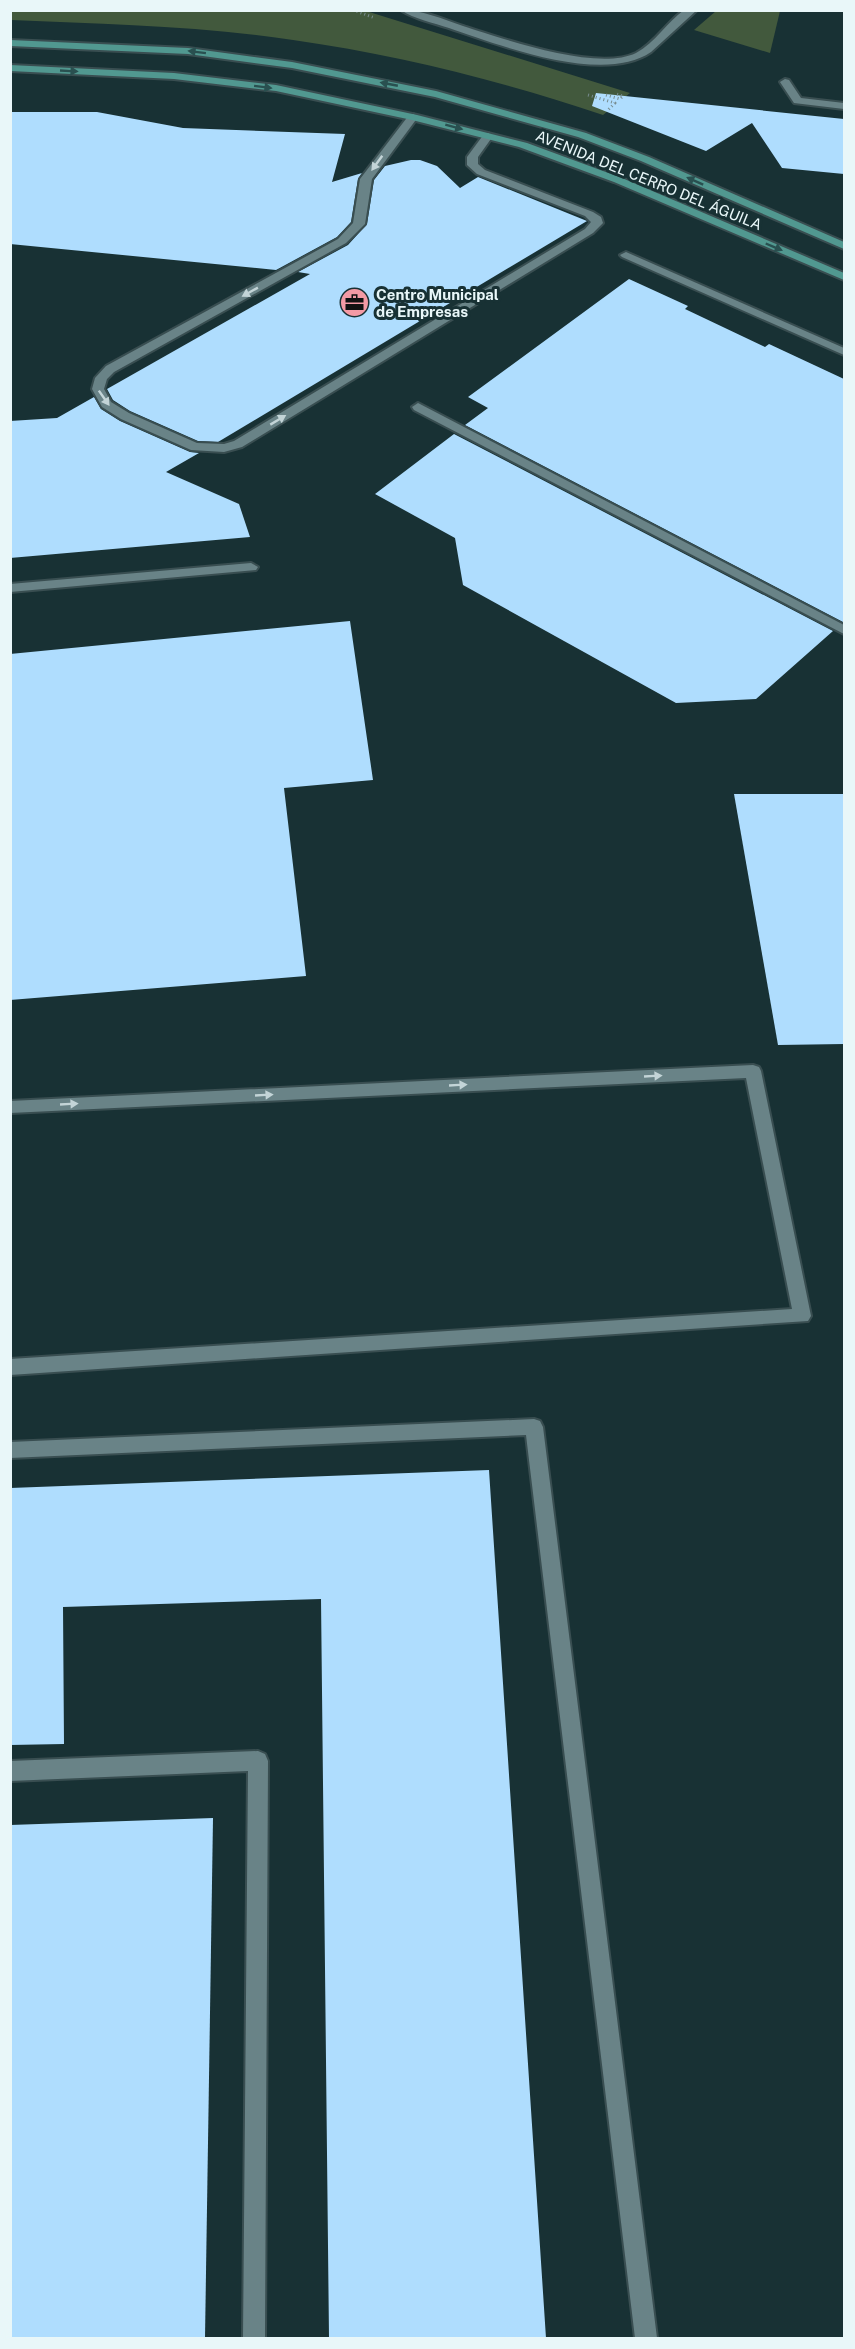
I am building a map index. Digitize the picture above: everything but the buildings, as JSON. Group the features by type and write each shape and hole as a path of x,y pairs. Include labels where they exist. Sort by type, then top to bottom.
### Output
{"main road":[{"name":"AVENIDA DEL CERRO DEL ÁGUILA","path":"10,43 188,51 292,65 436,94 582,135 645,159 844,246"},
{"name":"AVENIDA DEL CERRO DEL ÁGUILA","path":"10,68 196,79 276,88 413,117 523,145 618,180 844,277"}],"street":[{"path":"406,10 552,55 605,62 627,60 641,55 681,14 692,10"},
{"path":"785,82 798,102 844,106"},
{"path":"413,117 366,179 361,218 354,231 342,241 110,369 101,378 98,389 106,404 125,416 195,447 224,448 238,444 597,224 597,219 589,214 481,172 472,165 472,157 488,136"},
{"path":"626,255 844,352"},
{"path":"418,407 844,630"},
{"path":"10,588 251,567"},
{"path":"10,1107 753,1071 802,1316 10,1367"},
{"path":"10,1450 534,1427 646,2338"},
{"path":"10,1771 258,1761 254,2338"}],"green space":[{"path":"11,10 366,11 630,93 603,115 450,70 333,46 258,35 188,29 11,20"},
{"path":"716,11 780,11 770,53 694,30"}],"place":[{"name":"Centro Municipal de Empresas","path":"355,303"}]}
